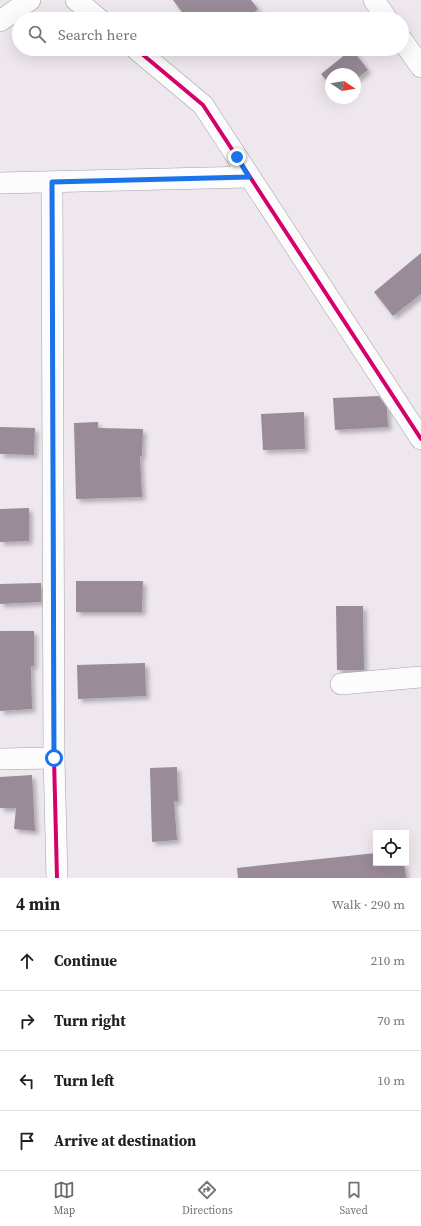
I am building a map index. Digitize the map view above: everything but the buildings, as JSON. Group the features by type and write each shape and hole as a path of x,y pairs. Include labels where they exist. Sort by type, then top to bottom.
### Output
{"street":[{"path":"13,12 30,0"},
{"path":"76,0 91,12"},
{"path":"374,0 382,12"},
{"path":"0,21 12,13"},
{"path":"409,50 421,67"},
{"path":"144,56 203,105 421,439"},
{"path":"0,183 249,177"},
{"path":"52,182 54,758 57,878"},
{"path":"341,684 421,677"},
{"path":"0,759 54,758"}],"cycle path":[{"path":"144,56 203,105 421,439"},
{"path":"52,182 54,758 57,878"}],"route":[{"path":"54,758 52,182 249,177 237,157"}]}
